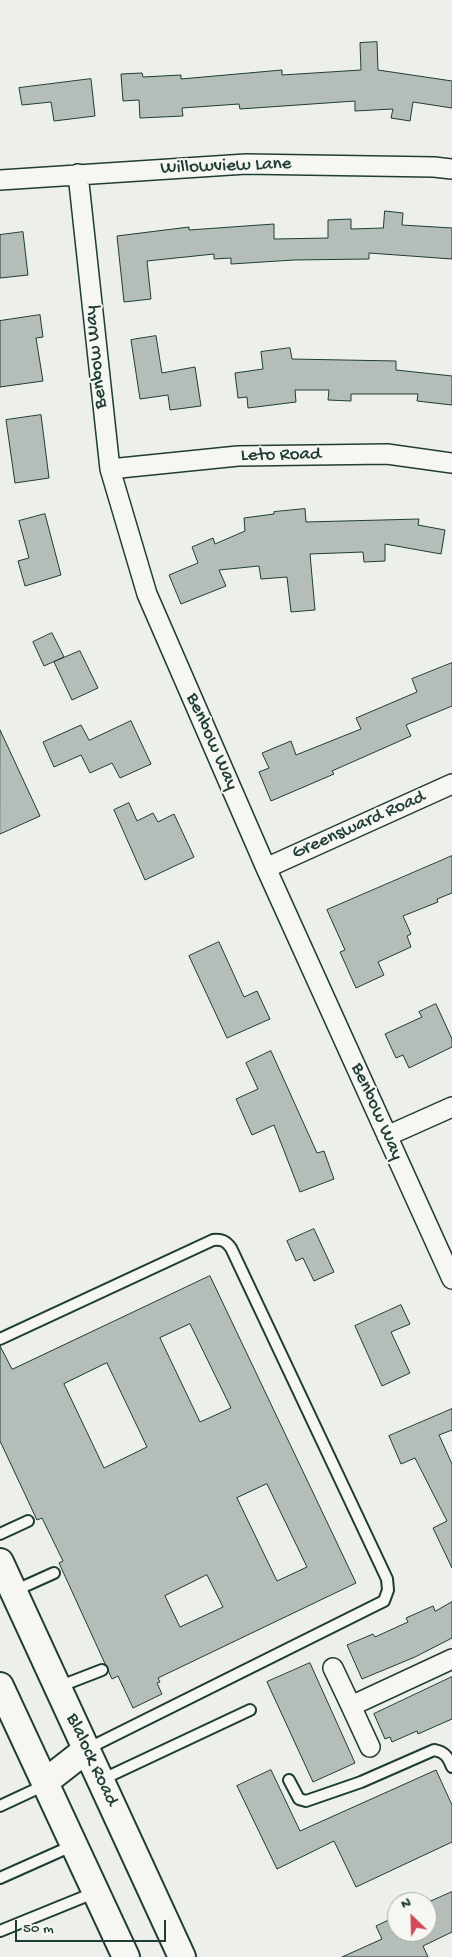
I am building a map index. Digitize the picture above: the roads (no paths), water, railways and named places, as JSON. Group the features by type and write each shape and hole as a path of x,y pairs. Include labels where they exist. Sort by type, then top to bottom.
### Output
{"main road":[{"name":"Blalock Road","path":"0,1562 182,1957"},
{"path":"0,1686 126,1957"},
{"path":"46,1783 86,1750"}],"street":[{"name":"Willowview Lane","path":"0,180 246,164 452,169"},
{"name":"Benbow Way","path":"78,174 110,469 146,594 266,868 452,1279"},
{"name":"Leto Road","path":"110,469 248,456 387,454 452,463"},
{"name":"Greensward Road","path":"266,868 452,784"},
{"path":"387,1136 452,1107"},
{"path":"351,1706 452,1659"},
{"path":"333,1668 370,1747"}],"lane":[{"path":"0,1339 213,1240 221,1239 227,1242 387,1579 388,1590 384,1601 86,1750"},
{"path":"0,1534 28,1521"},
{"path":"13,1591 54,1573"},
{"path":"57,1688 102,1670"},
{"path":"100,1780 250,1710"},
{"path":"288,1780 299,1800 306,1801 361,1782 434,1750 442,1751 452,1767"},
{"path":"0,1806 46,1783"},
{"path":"0,1878 74,1845"},
{"path":"0,1931 96,1892"}]}
